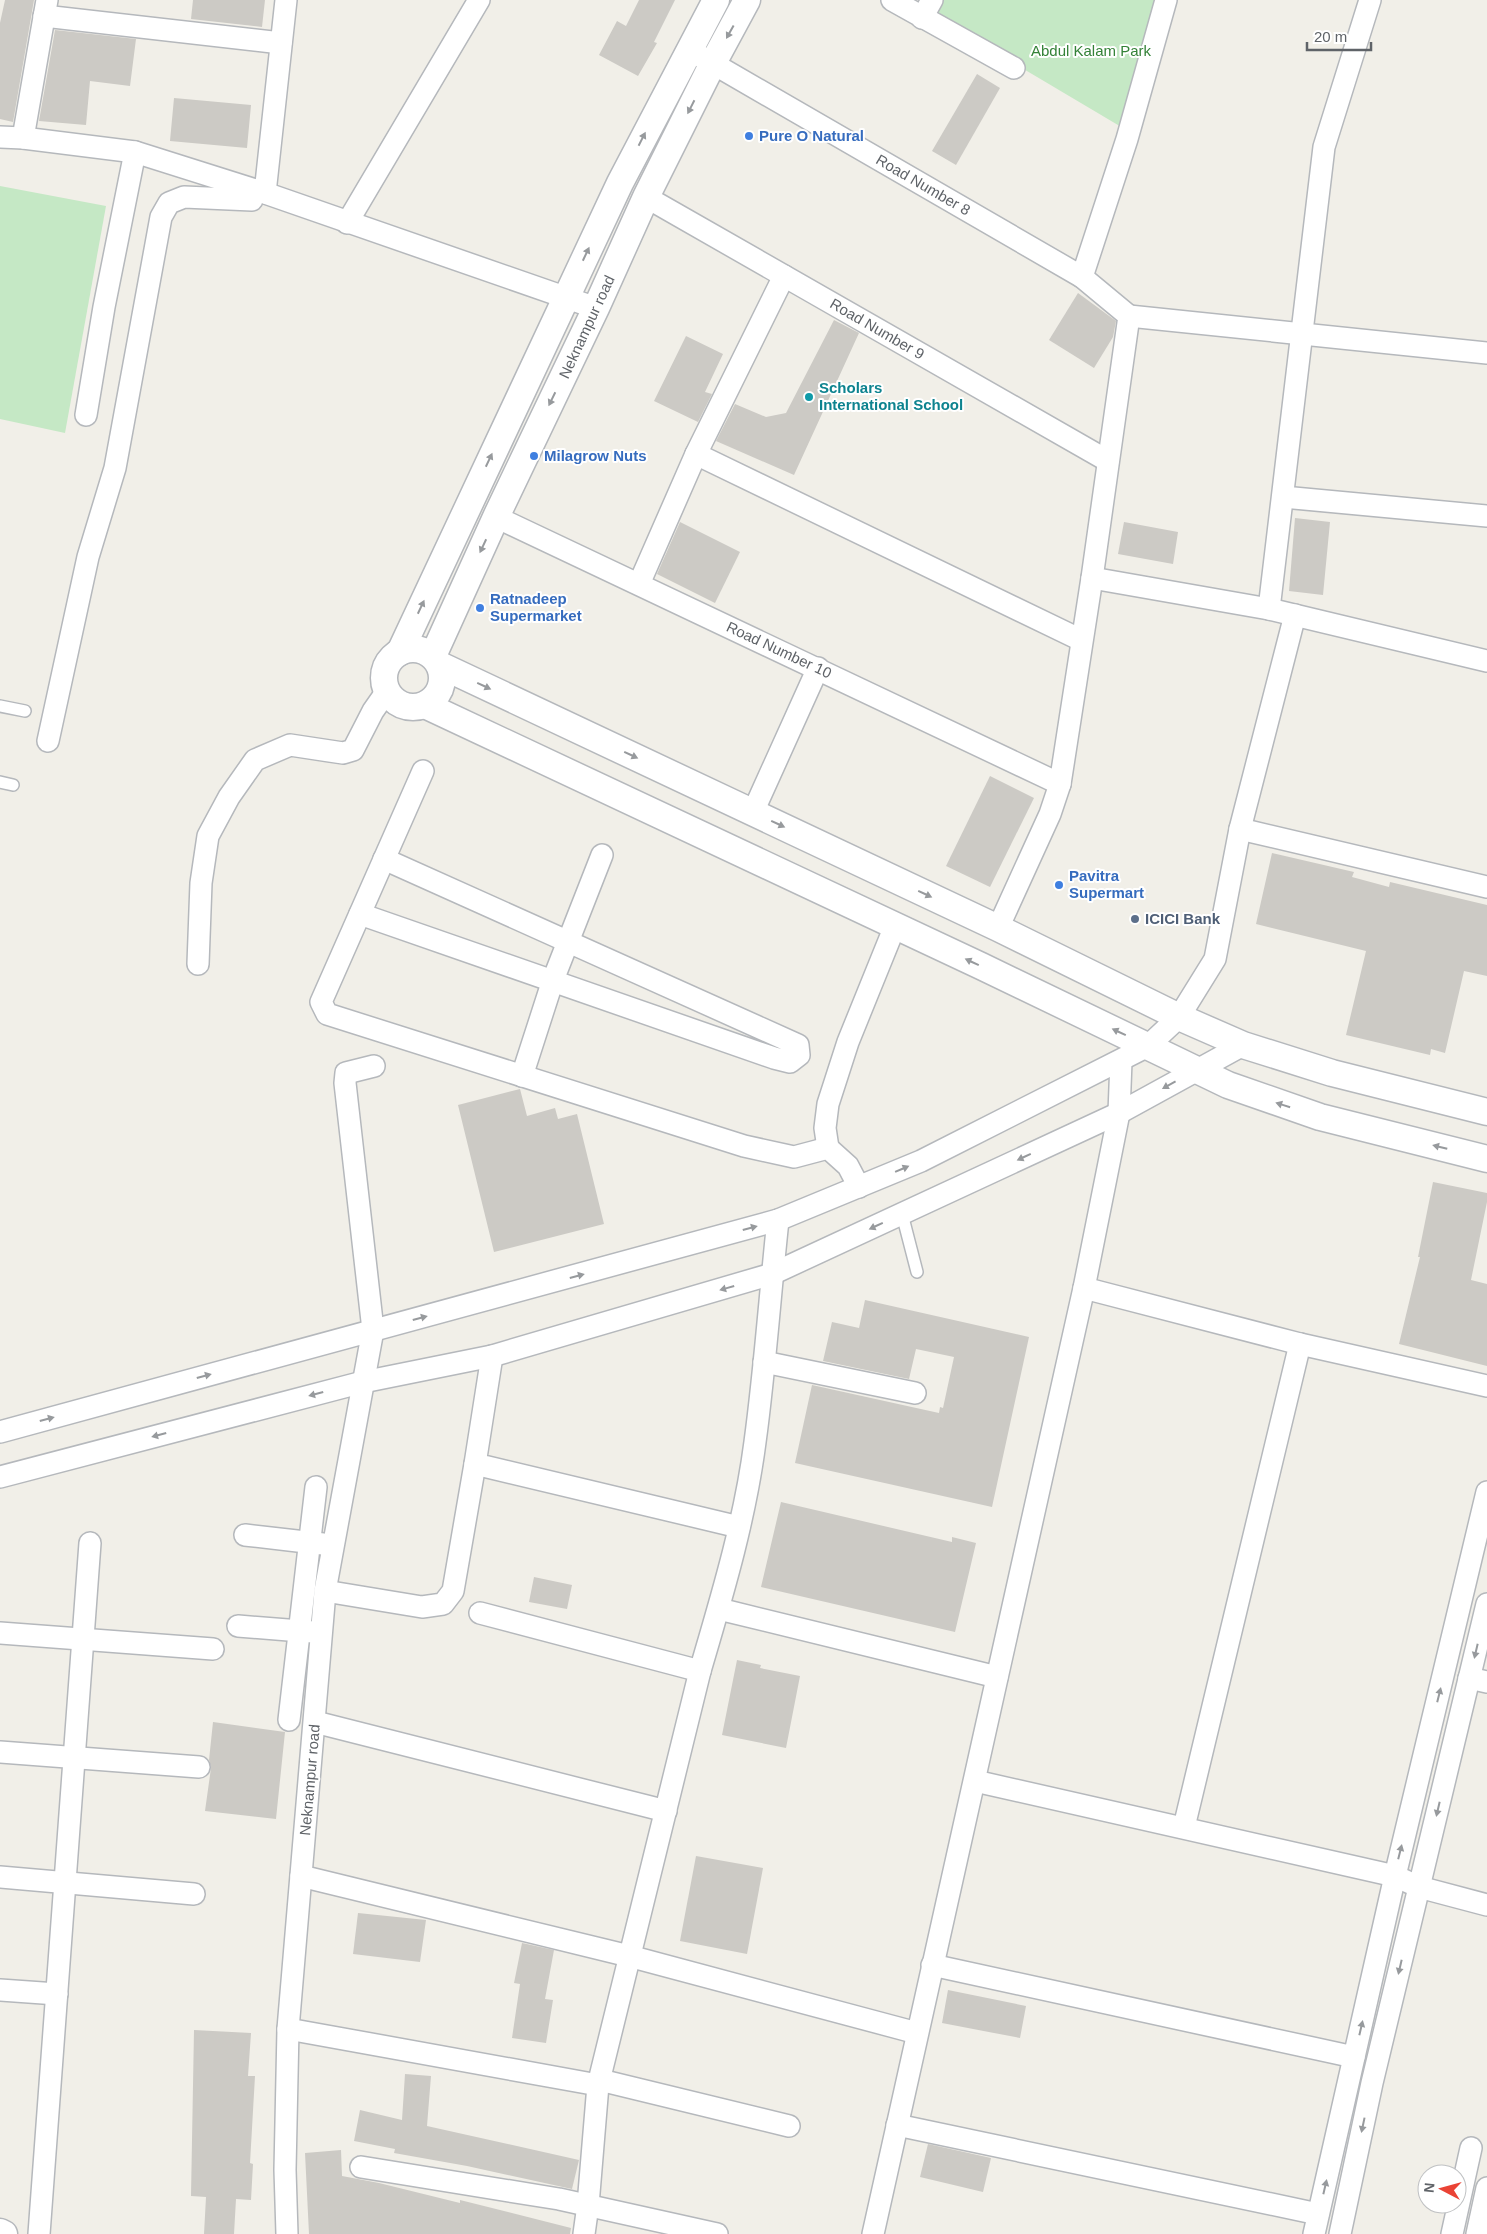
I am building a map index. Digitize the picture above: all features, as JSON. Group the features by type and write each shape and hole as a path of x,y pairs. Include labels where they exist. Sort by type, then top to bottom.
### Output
{"street":[{"path":"48,741 88,557 115,468 161,217 169,202 184,197 252,200 260,192 286,0"},
{"path":"347,223 479,0"},
{"path":"400,652 620,182 716,0"},
{"name":"Neknampur road","path":"436,661 496,517 596,308 646,197 713,63 747,0"},
{"path":"892,0 927,9 1014,68"},
{"path":"1082,277 1127,139 1166,0"},
{"path":"1269,608 1324,147 1370,0"},
{"path":"23,138 45,8 281,43"},
{"name":"Road Number 8","path":"689,49 1082,277 1128,316"},
{"path":"0,137 23,138 135,152 260,192 596,308"},
{"path":"86,415 104,307 135,152"},
{"name":"Road Number 9","path":"646,197 1108,461"},
{"path":"639,584 696,454 784,276"},
{"path":"998,928 1050,814 1060,784 1092,578 1128,316 1487,353"},
{"path":"696,454 1081,640"},
{"path":"1283,497 1487,516"},
{"name":"Road Number 10","path":"496,517 1060,784"},
{"path":"1092,578 1269,608 1487,661"},
{"path":"0,1432 778,1220 921,1161 1148,1046 1179,1017 1215,959 1240,830 1295,615"},
{"path":"436,661 442,677 441,688 435,698 426,705 414,708 403,706 394,700 387,691 384,680 386,668 392,658 400,652 412,649 423,650 436,661 998,928 1179,1017 1242,1045 1323,1071 1487,1112"},
{"path":"753,812 818,668"},
{"path":"198,964 201,883 208,836 229,797 255,760 290,745 343,753 353,750 373,711 387,691"},
{"path":"426,705 1228,1085 1320,1117 1487,1159"},
{"path":"423,771 321,1002 327,1014 744,1146 794,1157 828,1148"},
{"path":"1240,830 1487,887"},
{"path":"522,1076 552,980 602,855"},
{"path":"360,914 774,1058 790,1062 799,1055 798,1045 384,859"},
{"path":"859,1187 848,1166 828,1148 825,1128 828,1104 848,1042 895,926"},
{"path":"0,1477 363,1382 492,1356 772,1274 1119,1113 1242,1045"},
{"path":"872,2234 1084,1288 1119,1113 1121,1061"},
{"name":"Neknampur road","path":"287,2234 285,2170 288,2029 325,1592 372,1330 345,1083 346,1074 374,1066"},
{"path":"584,2234 599,2083 700,1671 719,1609 740,1527 755,1444 778,1220"},
{"path":"1084,1288 1300,1344 1487,1386"},
{"path":"1184,1827 1300,1344"},
{"path":"325,1592 422,1608 443,1604 453,1591 492,1356"},
{"path":"764,1362 915,1393"},
{"path":"475,1464 740,1527"},
{"path":"289,1720 316,1487"},
{"path":"897,2125 1316,2224 1394,1876 1487,1492"},
{"path":"245,1535 333,1546"},
{"path":"39,2234 90,1543"},
{"path":"1340,2234 1372,2083 1419,1887 1478,1680 1487,1604"},
{"path":"719,1609 997,1677"},
{"path":"480,1613 700,1671"},
{"path":"238,1626 299,1632 322,1632"},
{"path":"0,1633 213,1649"},
{"path":"315,1722 666,1811"},
{"path":"0,1752 199,1767"},
{"path":"975,1781 1394,1876 1419,1887 1487,1905"},
{"path":"301,1876 629,1956 917,2033"},
{"path":"0,1877 194,1894"},
{"path":"932,1965 1354,2057"},
{"path":"0,1990 57,1994"},
{"path":"288,2029 599,2083 789,2126"},
{"path":"1452,2234 1471,2148"},
{"path":"361,2167 588,2205 692,2231 717,2234"},
{"path":"1477,2234 1487,2188"},
{"path":"0,2232 4,2234"}],"lane":[{"path":"0,706 25,711"},
{"path":"0,782 13,785"},
{"path":"902,1214 917,1272"}],"green space":[{"name":"Abdul Kalam Park","path":"942,0 1156,0 1123,128 934,16"},
{"path":"0,186 106,206 65,433 0,419"}],"building":[{"path":"5,0 34,0 13,122 0,119 0,23"},
{"path":"193,0 265,0 262,27 191,19"},
{"path":"639,0 675,0 654,42 657,43 638,76 599,55 617,21 626,26"},
{"path":"55,30 136,39 130,86 90,81 86,125 39,121"},
{"path":"977,74 1000,88 956,165 932,151"},
{"path":"174,98 251,105 247,148 170,141"},
{"path":"1078,293 1116,321 1113,337 1094,368 1049,340"},
{"name":"Scholars International School","path":"834,320 859,333 794,475 716,441 735,404 766,417 786,413"},
{"path":"686,336 723,354 705,392 712,394 698,422 654,401"},
{"path":"1295,518 1330,522 1323,595 1289,591"},
{"path":"680,522 740,552 715,603 657,574"},
{"path":"1124,522 1178,532 1173,564 1118,554"},
{"path":"990,776 1034,798 990,887 946,866"},
{"path":"1272,853 1354,872 1352,877 1389,887 1390,882 1487,905 1487,976 1464,971 1445,1053 1431,1049 1430,1055 1346,1035 1366,951 1256,924"},
{"path":"520,1089 527,1116 555,1108 558,1119 577,1114 604,1224 494,1252 458,1105"},
{"path":"1433,1182 1487,1193 1487,1202 1471,1280 1487,1284 1487,1366 1399,1344 1420,1257 1418,1257"},
{"path":"865,1300 1029,1337 992,1507 795,1463 812,1385 939,1413 940,1407 943,1408 954,1357 916,1349 909,1379 823,1361 832,1322 859,1328"},
{"path":"781,1502 952,1542 952,1537 976,1543 955,1632 761,1587"},
{"path":"534,1577 572,1585 567,1609 529,1602"},
{"path":"737,1660 761,1665 760,1668 800,1676 786,1748 722,1735"},
{"path":"213,1722 285,1732 276,1819 205,1811 211,1768 209,1760"},
{"path":"696,1856 763,1868 747,1954 680,1941"},
{"path":"358,1913 426,1920 420,1962 353,1954"},
{"path":"522,1943 554,1950 545,1999 553,2000 546,2043 512,2038 520,1984 514,1983"},
{"path":"948,1990 1026,2006 1020,2038 942,2023"},
{"path":"194,2030 251,2033 248,2076 255,2076 250,2163 253,2164 251,2200 236,2199 234,2234 204,2234 206,2197 191,2196"},
{"path":"405,2074 431,2076 427,2126 579,2160 572,2189 467,2166 394,2153 395,2149 354,2141 360,2110 402,2120"},
{"path":"928,2144 991,2158 983,2192 920,2177"},
{"path":"341,2150 342,2176 460,2203 460,2200 571,2228 570,2234 309,2234 305,2153"}],"place":[{"name":"Pure O Natural","path":"749,136"},
{"name":"Scholars International School","path":"809,397"},
{"name":"Milagrow Nuts","path":"534,456"},
{"name":"Ratnadeep Supermarket","path":"480,608"},
{"name":"Pavitra Supermart","path":"1059,885"},
{"name":"ICICI Bank","path":"1135,919"}]}
